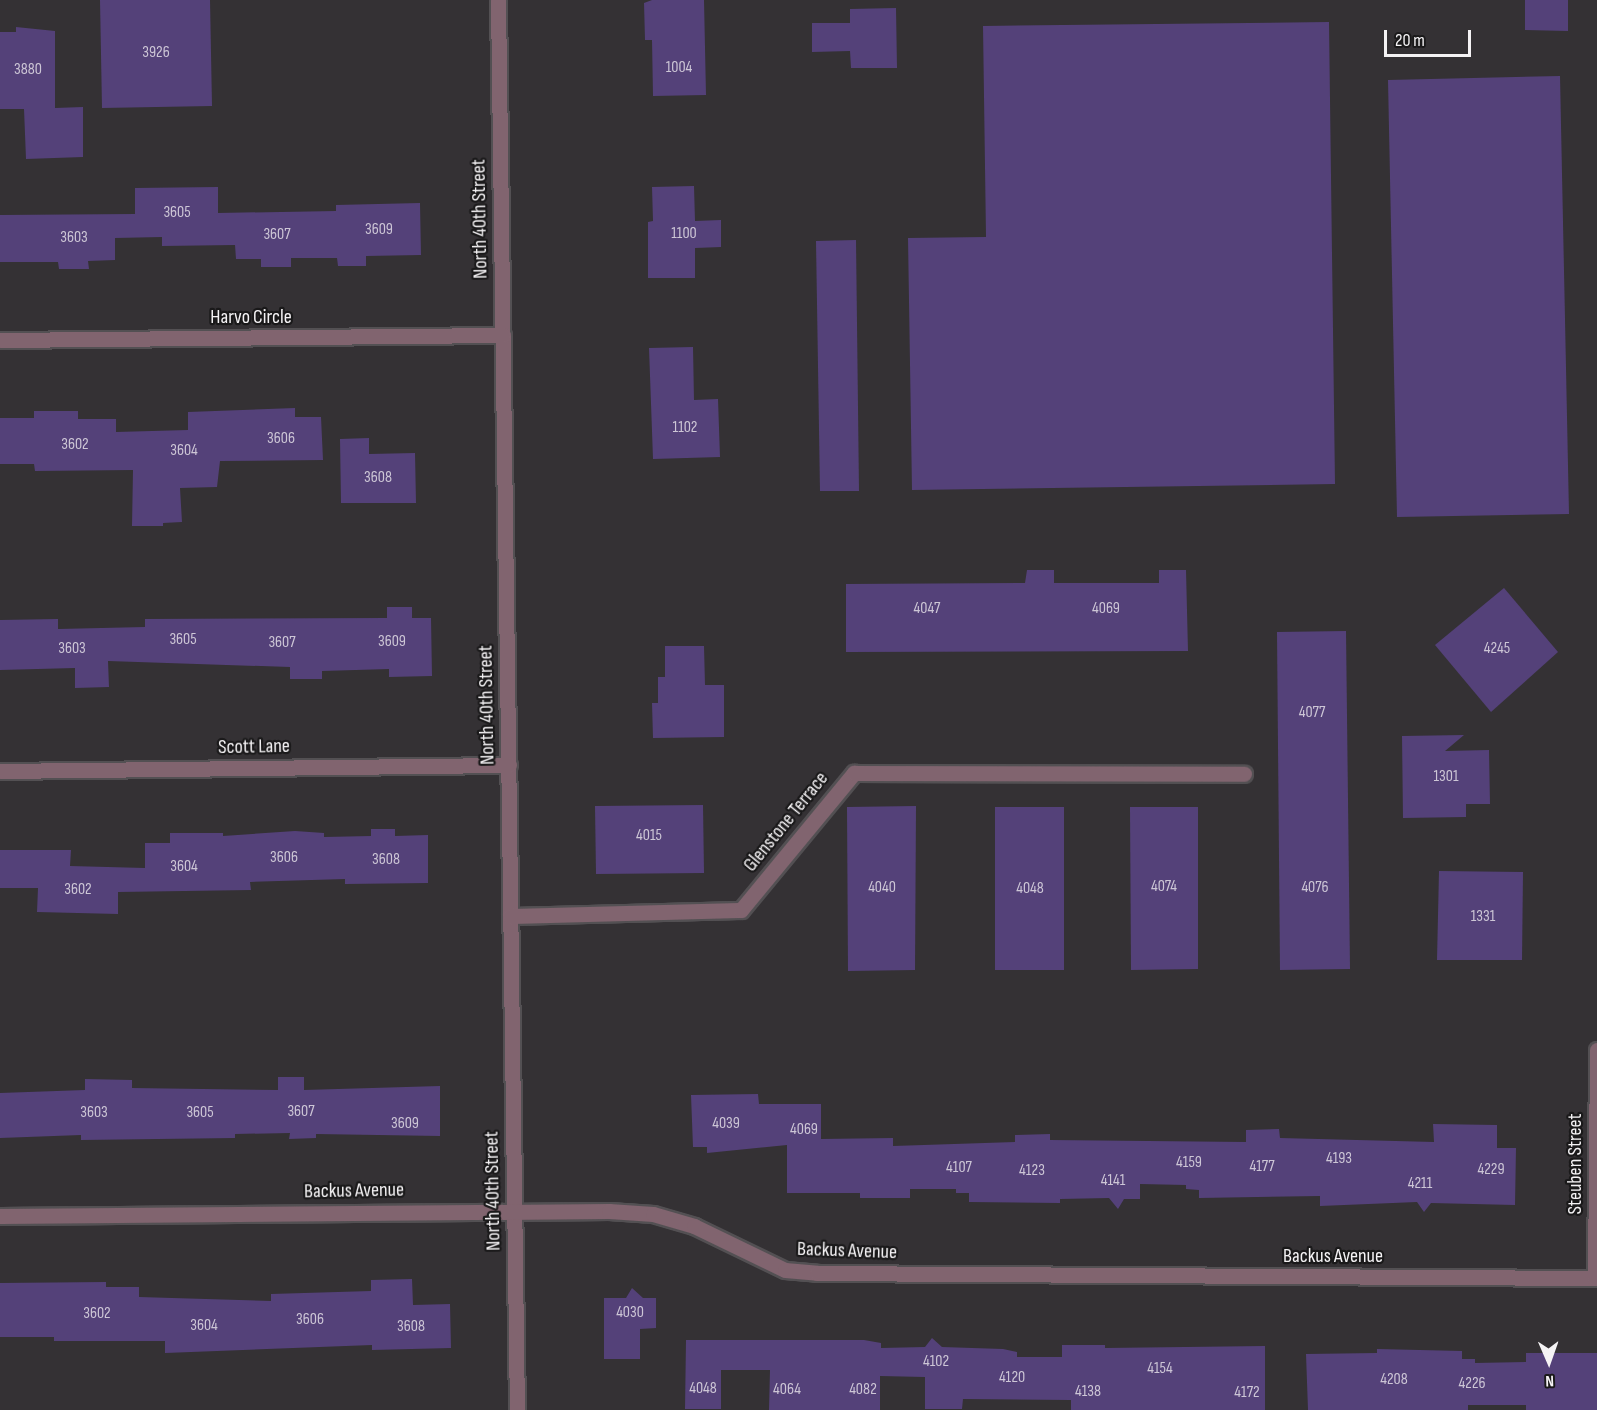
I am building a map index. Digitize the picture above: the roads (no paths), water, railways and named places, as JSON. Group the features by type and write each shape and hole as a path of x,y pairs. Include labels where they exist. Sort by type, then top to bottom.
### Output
{"street":[{"name":"North 40th Street","path":"498,0 517,1410"},
{"name":"Harvo Circle","path":"0,340 503,335"},
{"name":"Scott Lane","path":"0,771 508,765"},
{"name":"Glenstone Terrace","path":"510,916 741,910 854,773 1244,774"},
{"name":"Steuben Street","path":"1596,1278 1597,1050"},
{"name":"Backus Avenue","path":"0,1216 514,1211 653,1214 694,1226 784,1270 817,1273 1596,1278"}]}
